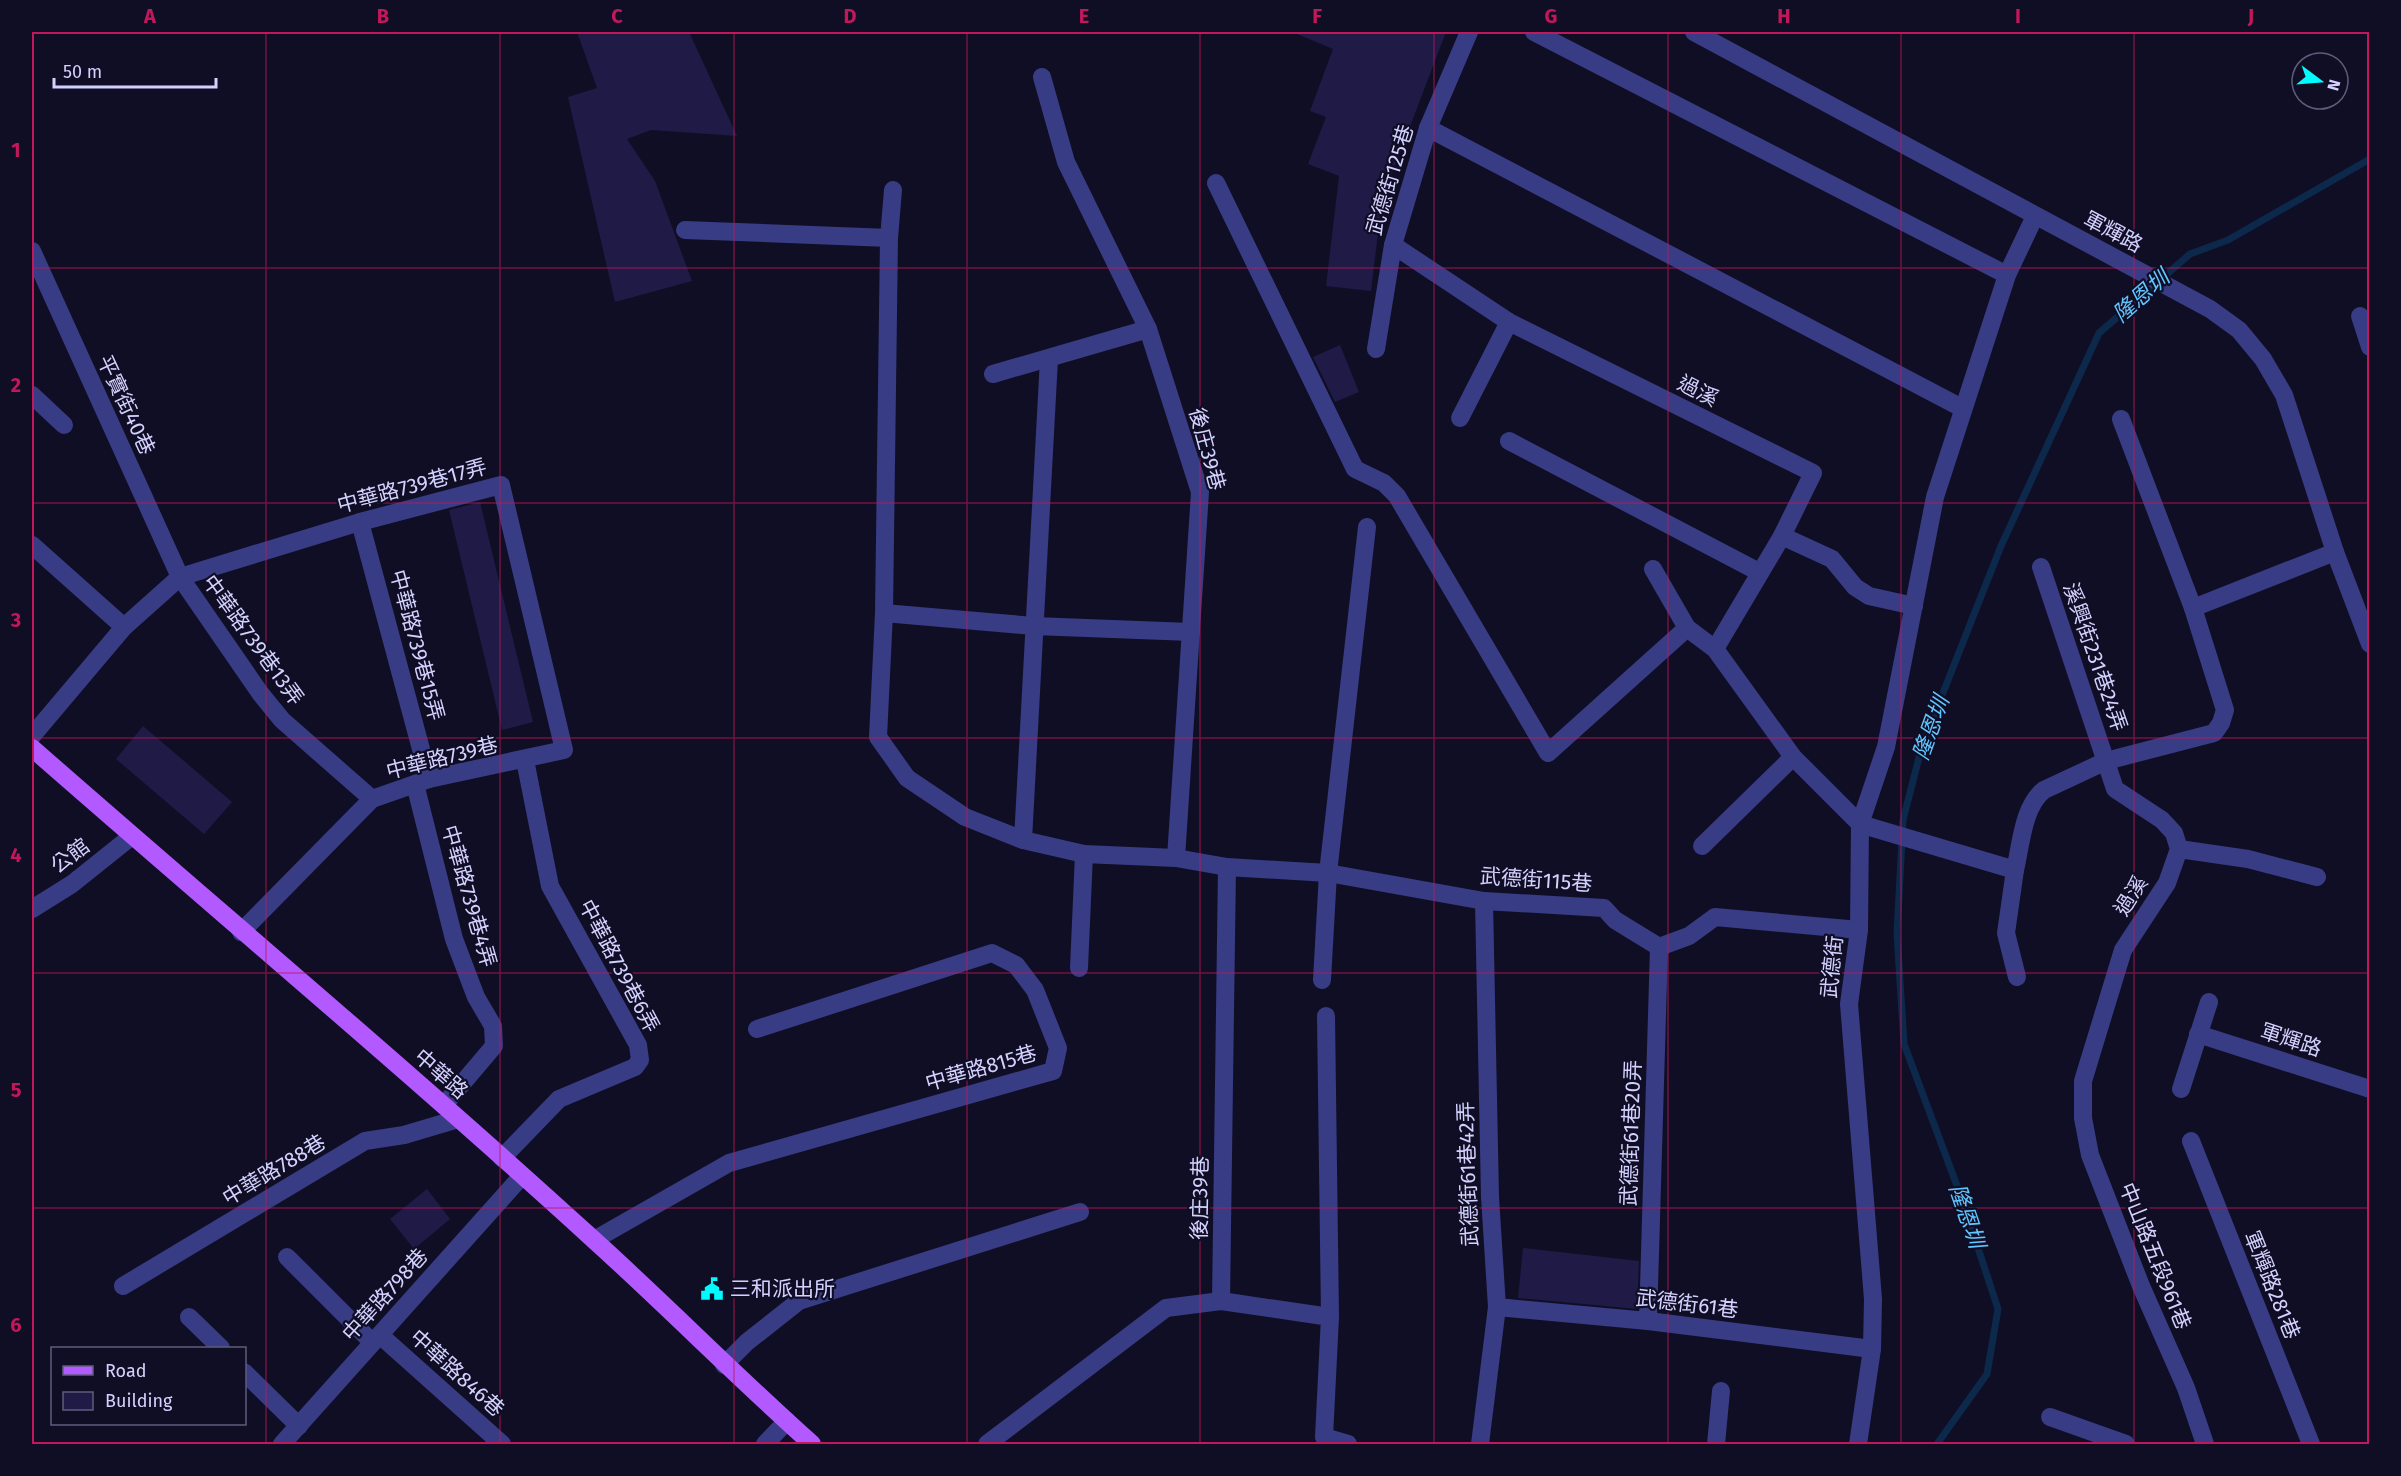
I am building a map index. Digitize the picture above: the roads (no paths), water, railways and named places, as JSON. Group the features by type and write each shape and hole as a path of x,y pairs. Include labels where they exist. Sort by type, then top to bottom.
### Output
{"main road":[{"name":"中華路","path":"32,748 241,932 444,1105 521,1177 594,1240 724,1365 812,1444"}],"street":[{"name":"武德街125巷","path":"1376,349 1393,245 1428,128 1469,32"},
{"path":"1534,32 2007,275"},
{"name":"軍輝路","path":"1694,32 2210,309 2238,330 2263,359 2284,395 2335,552 2370,644"},
{"name":"後庄39巷","path":"1042,76 1066,162 1148,329 1200,492 1176,858"},
{"path":"1428,128 1962,408"},
{"path":"1216,183 1355,469 1384,483 1397,496 1548,753 1687,628"},
{"path":"893,190 889,238 884,613 878,737 907,778 965,817 1023,840 1084,854 1176,858 1227,867"},
{"name":"武德街","path":"1858,1444 1872,1349 1873,1299 1850,1004 1859,930 1860,824 1886,747 1935,497 2007,275 2035,216"},
{"path":"685,230 889,238"},
{"name":"過溪","path":"1393,245 1509,322 1813,473 1782,536 1715,649"},
{"name":"平實街40巷","path":"32,257 180,577"},
{"path":"2360,316 2370,347"},
{"path":"1460,418 1509,322"},
{"path":"993,374 1148,329"},
{"path":"1023,840 1049,359"},
{"path":"32,395 64,425"},
{"name":"溪興街231巷24弄","path":"2017,977 2006,933 2015,870 2035,796 2044,789 2106,761 2214,733 2222,723 2224,710 2193,608 2121,419"},
{"path":"1509,441 1759,572"},
{"name":"中華路739巷17弄","path":"32,736 124,627 180,577 360,522 501,485 564,750"},
{"name":"中華路739巷15弄","path":"360,522 422,782"},
{"path":"1322,980 1328,873 1367,527"},
{"path":"1782,536 1832,559 1855,587 1869,596 1914,606"},
{"path":"32,545 124,627"},
{"path":"2193,608 2335,552"},
{"name":"溪興街231巷24弄","path":"2041,567 2106,761"},
{"path":"1653,569 1687,628 1715,649 1793,757 1860,824 2015,870"},
{"name":"中華路739巷13弄","path":"180,577 260,693 282,720 372,799"},
{"path":"884,613 1034,626 1191,632"},
{"name":"中華路739巷","path":"241,932 372,799 422,782 564,750"},
{"path":"1702,846 1793,757"},
{"name":"中華路739巷6弄","path":"502,1158 559,1099 635,1067 640,1060 638,1045 550,886 525,760"},
{"path":"2106,761 2115,789 2162,820 2174,833 2179,849 2248,859 2317,877"},
{"name":"中華路739巷4弄","path":"422,782 454,939 476,997 493,1026 494,1046 444,1105"},
{"name":"公館","path":"32,909 72,884 132,836"},
{"name":"過溪","path":"2083,1081 2123,950 2167,883 2179,849"},
{"path":"1079,968 1084,854"},
{"name":"後庄39巷","path":"1221,1301 1227,867"},
{"name":"武德街115巷","path":"1227,867 1328,873 1484,901 1604,908 1616,920 1659,947"},
{"name":"武德街61巷42弄","path":"1480,1444 1497,1307 1490,1197 1484,901"},
{"path":"1659,947 1689,936 1715,917 1859,930"},
{"name":"武德街61巷20弄","path":"1648,1321 1659,947"},
{"name":"中華路815巷","path":"594,1240 729,1163 1053,1071 1058,1048 1035,990 1017,965 992,953 757,1029"},
{"path":"2181,1089 2209,1002"},
{"path":"1326,1016 1330,1317 1324,1437 1348,1444"},
{"name":"軍輝路","path":"2198,1034 2370,1089"},
{"name":"中山路五段961巷","path":"2083,1081 2083,1118 2090,1155 2141,1286 2186,1388 2205,1444"},
{"name":"中華路788巷","path":"123,1286 365,1141 404,1136 459,1119"},
{"name":"軍輝路281巷","path":"2191,1141 2311,1444"},
{"name":"中華路798巷","path":"282,1444 521,1177"},
{"path":"724,1365 747,1342 799,1301 1080,1212"},
{"name":"中華路846巷","path":"286,1257 377,1339 502,1444"},
{"path":"987,1444 1166,1308 1221,1301 1330,1317"},
{"name":"武德街61巷","path":"1497,1307 1648,1321 1872,1349"},
{"path":"189,1317 219,1347"},
{"path":"246,1374 299,1426"},
{"path":"1716,1444 1721,1391"},
{"path":"2050,1417 2127,1444"},
{"path":"765,1444 787,1421"}],"waterway":[{"name":"隆恩圳","path":"1937,1444 1987,1374 1998,1309 1962,1199 1904,1044 1897,934 1903,820 1922,746 2001,546 2099,333 2190,254 2228,240 2370,159"}],"place":[{"name":"三和派出所","path":"712,1289"}]}
